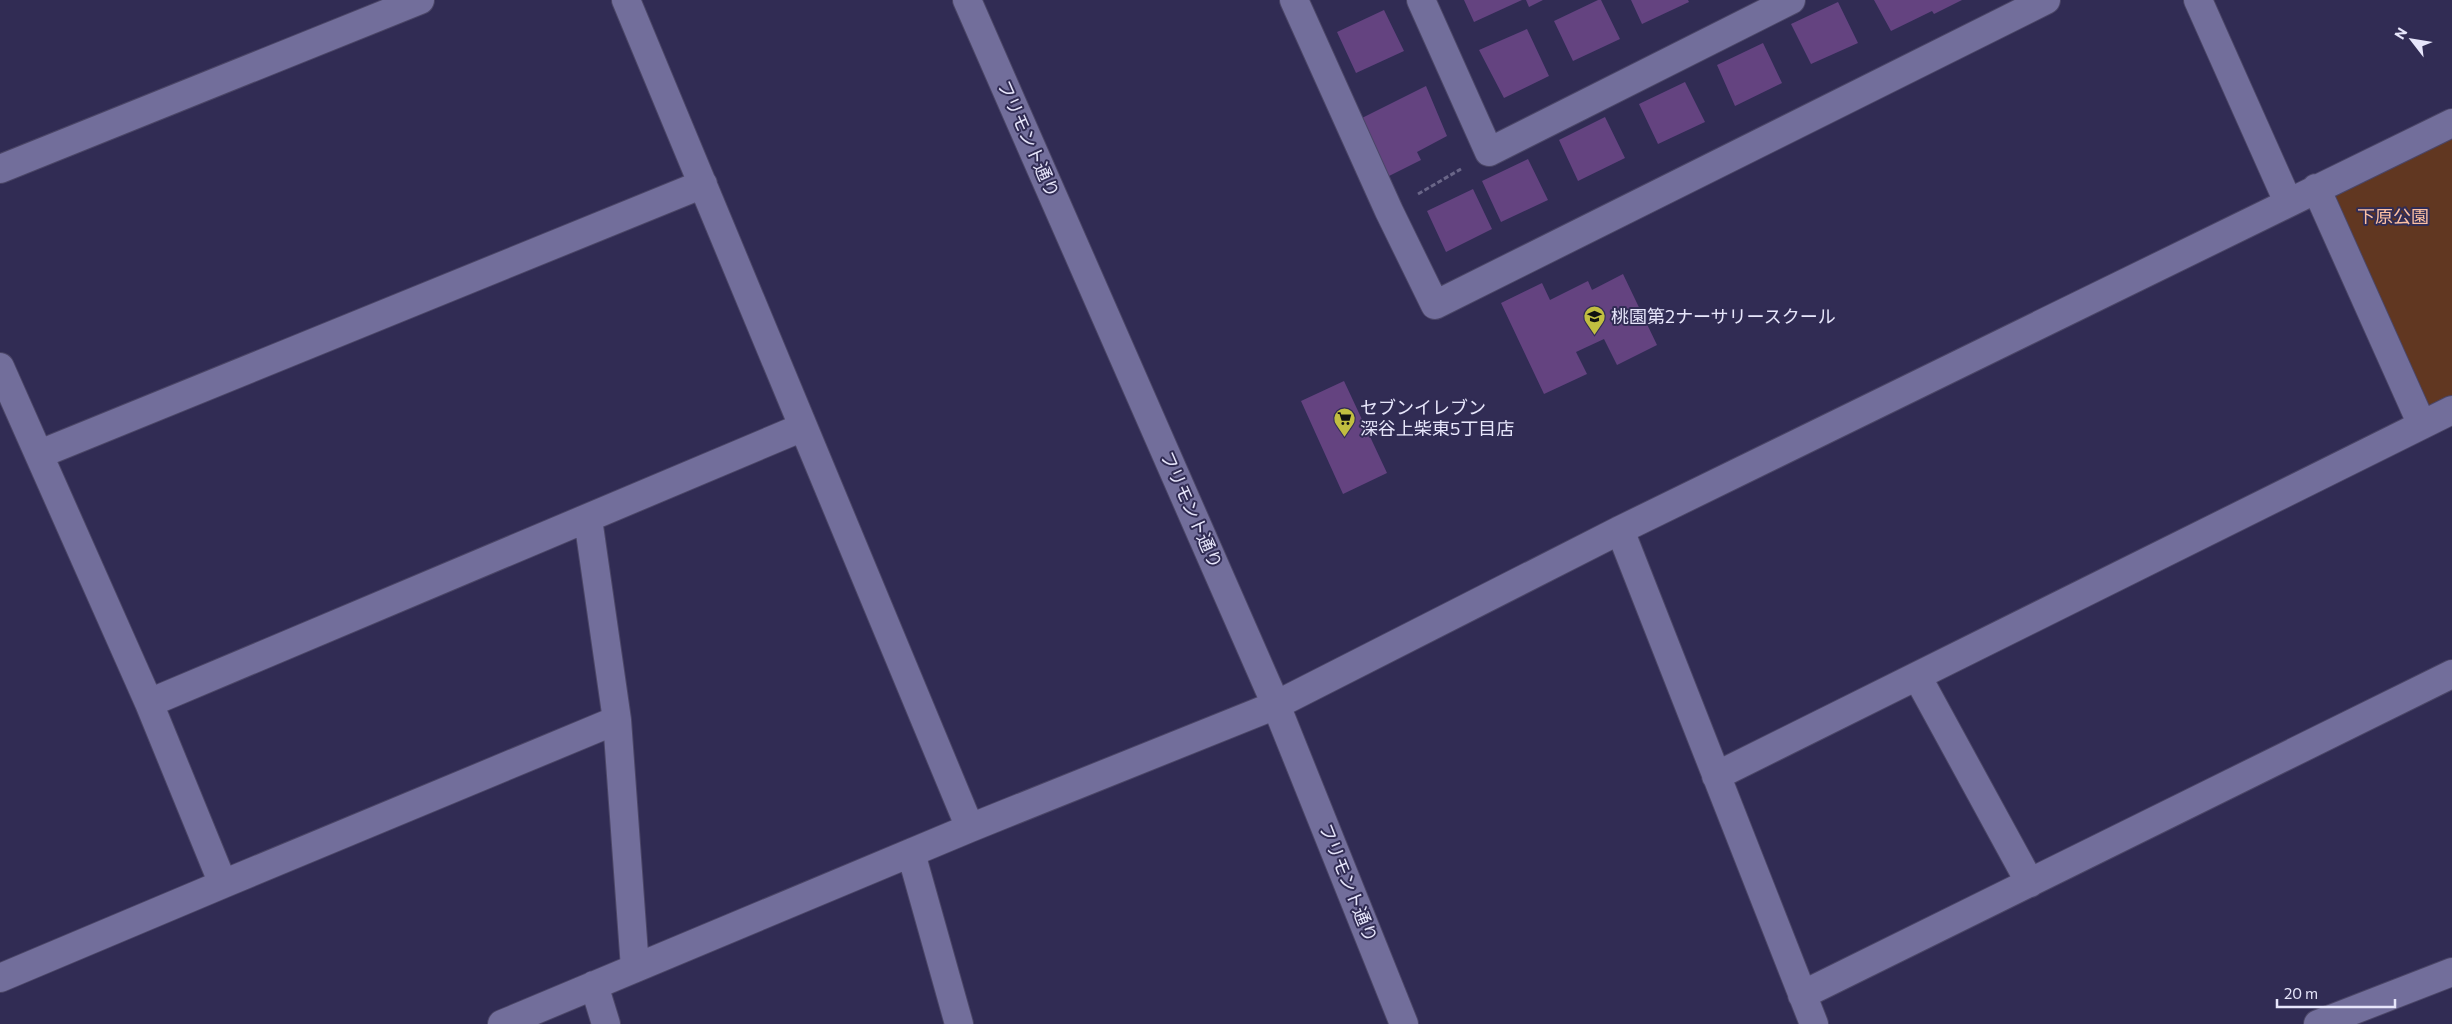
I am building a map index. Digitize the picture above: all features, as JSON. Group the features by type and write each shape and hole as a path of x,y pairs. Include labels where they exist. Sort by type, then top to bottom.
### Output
{"street":[{"path":"0,169 420,0"},
{"path":"626,0 970,828"},
{"name":"フリモント通り","path":"966,0 1276,705 1404,1024"},
{"path":"1294,0 1389,210 1435,305 2046,0"},
{"path":"1421,0 1489,152 1791,0"},
{"path":"2198,0 2288,202"},
{"path":"502,1024 970,828 1276,705 1620,530 2452,123"},
{"path":"40,454 703,184"},
{"path":"2316,188 2422,425"},
{"path":"0,367 149,703 223,884"},
{"path":"1716,776 2452,410"},
{"path":"149,703 588,520 803,427"},
{"path":"588,520 616,720 636,968"},
{"path":"1620,530 1814,1024"},
{"path":"1802,994 2452,674"},
{"path":"1917,676 2030,882"},
{"path":"0,978 616,720"},
{"path":"911,853 960,1024"},
{"path":"2318,1024 2452,972"},
{"path":"594,985 606,1024"}],"path":[{"path":"1389,210 1489,152"}],"green space":[{"name":"下原公園","path":"2452,123 2452,410 2422,425 2316,188"}],"building":[{"path":"1464,0 1522,0 1474,22"},
{"path":"1526,0 1543,0 1529,7"},
{"path":"1601,0 1620,39 1573,61 1554,21"},
{"path":"1631,0 1688,0 1689,2 1642,24"},
{"path":"1874,0 1962,0 1934,14 1932,11 1891,31"},
{"path":"1838,2 1858,43 1811,64 1791,24"},
{"path":"1384,10 1404,51 1356,73 1337,32"},
{"path":"1527,29 1549,76 1504,98 1479,50"},
{"path":"1763,43 1782,83 1735,106 1717,65"},
{"path":"1685,82 1705,122 1658,144 1639,104"},
{"path":"1426,86 1447,136 1417,152 1421,160 1385,178 1360,119"},
{"path":"1605,117 1625,158 1578,181 1559,140"},
{"path":"1528,159 1548,200 1501,222 1482,181"},
{"path":"1473,189 1492,229 1446,252 1427,211"},
{"name":"桃園第2ナーサリースクール","path":"1623,274 1657,345 1617,365 1604,339 1576,352 1587,374 1544,394 1501,303 1542,283 1550,300 1588,281 1592,290"},
{"name":"セブンイレブン 深谷上柴東5丁目店","path":"1344,381 1387,473 1343,494 1301,401"}],"place":[{"name":"桃園第2ナーサリースクール","path":"1595,336"},
{"name":"セブンイレブン 深谷上柴東5丁目店","path":"1344,437"}]}
